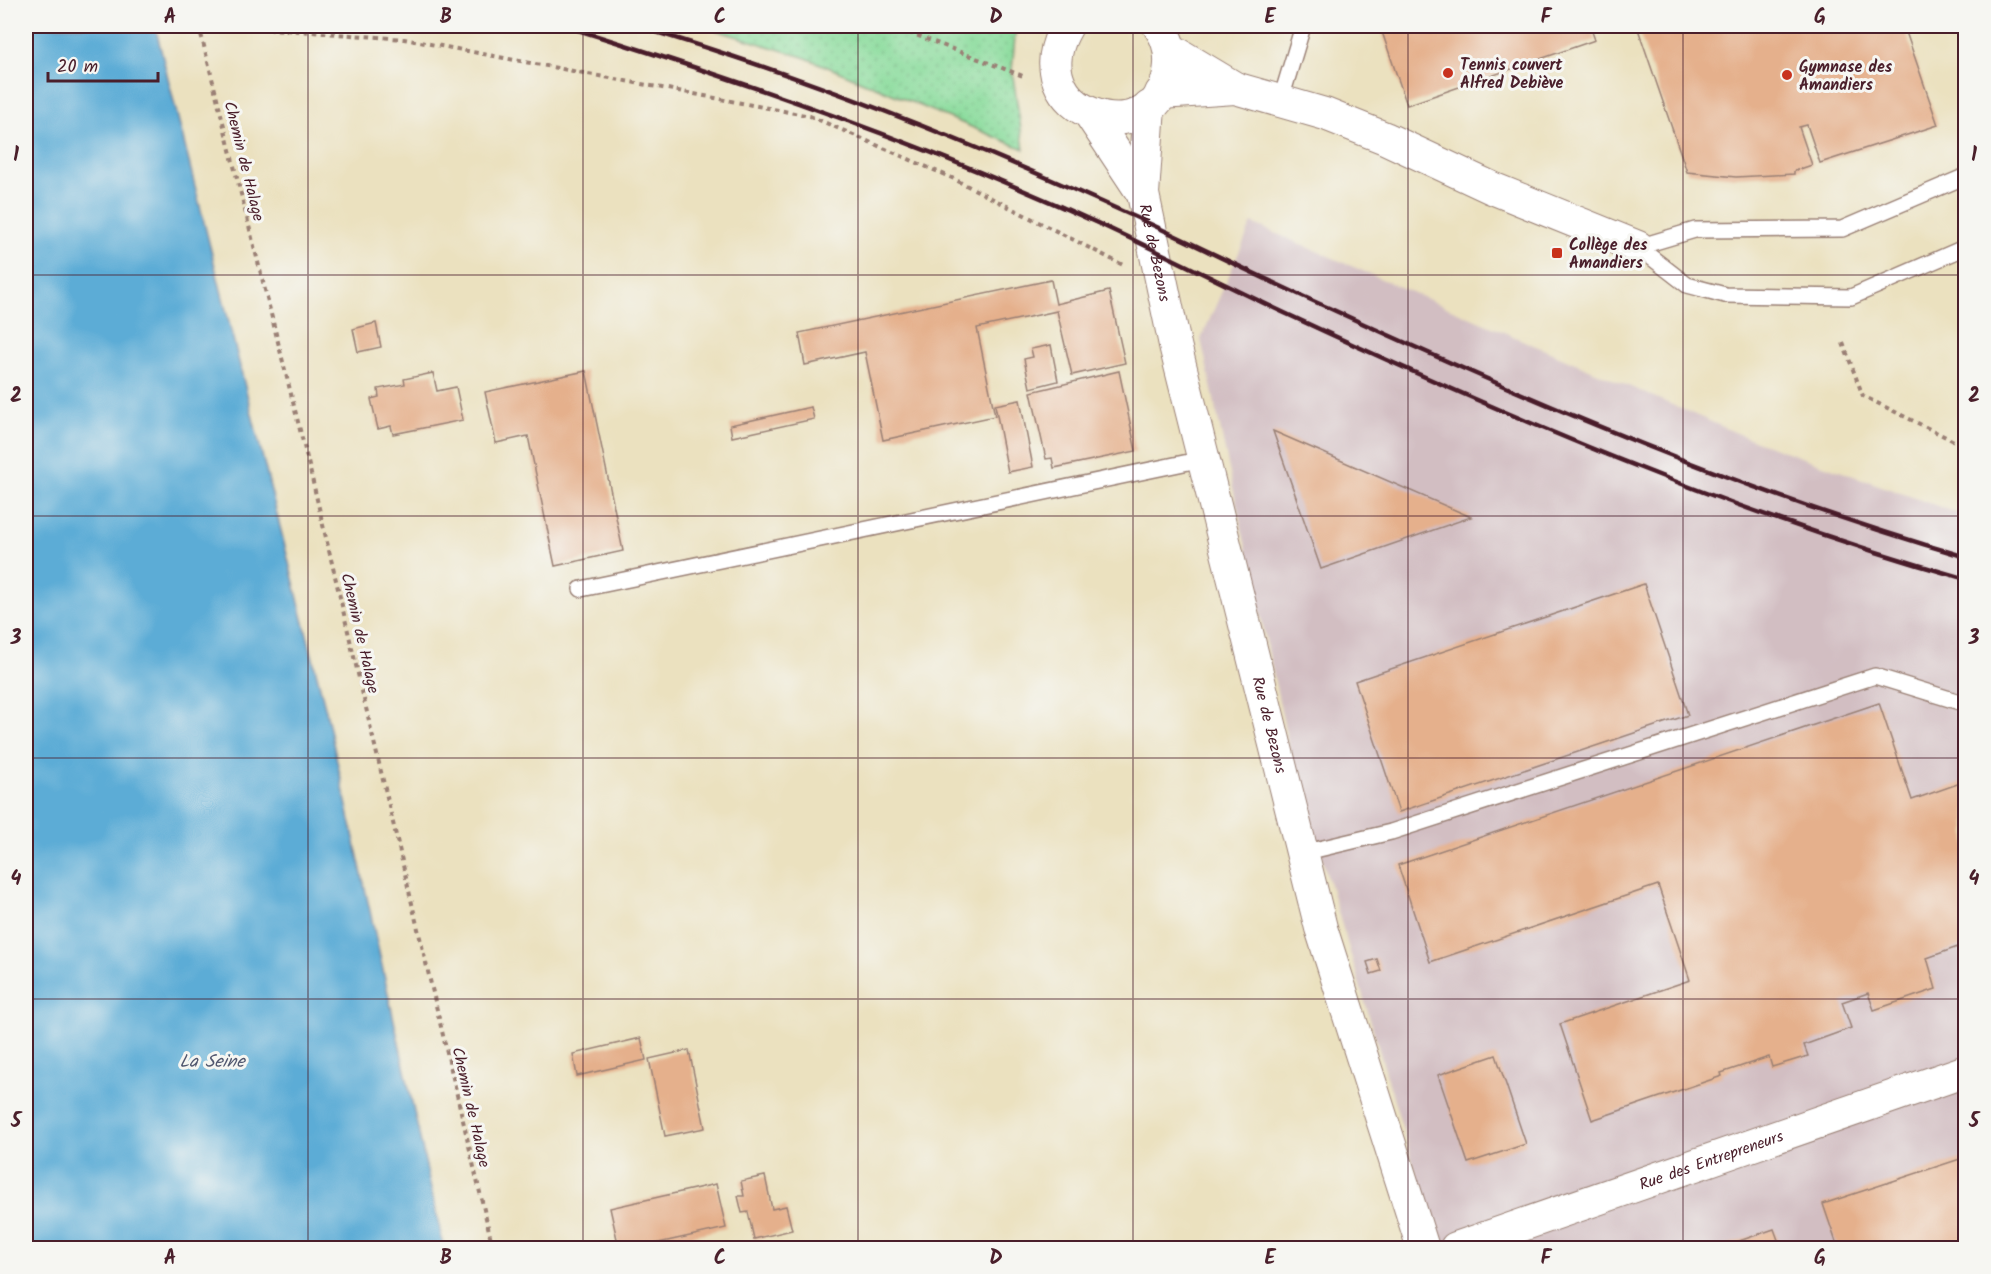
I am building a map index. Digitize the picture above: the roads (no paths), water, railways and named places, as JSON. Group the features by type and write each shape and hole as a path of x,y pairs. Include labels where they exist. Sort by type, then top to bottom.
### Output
{"street":[{"name":"Rue de Bezons","path":"1067,26 1059,39 1055,56 1057,75 1063,91 1075,105 1090,114 1105,119 1121,119 1155,100"},
{"name":"Rue de Bezons","path":"1164,37 1170,72 1155,100 1143,194 1161,285 1321,928 1423,1248"},
{"path":"1164,37 1235,88"},
{"path":"1155,100 1235,88 1281,99 1385,138 1492,188 1638,247"},
{"name":"Rue de Bezons","path":"1090,114 1143,194"},
{"name":"Rue des Entrepreneurs","path":"1456,1248 1965,1071"}],"lane":[{"path":"1281,99 1303,26"},
{"path":"1638,247 1695,230 1842,229 1965,176"},
{"path":"1638,247 1687,285 1725,295 1851,297 1965,247"},
{"path":"581,589 1203,459"},
{"path":"1302,853 1391,832 1875,676 1965,704"}],"water":[{"name":"La Seine","path":"26,26 155,26 326,711 444,1248 26,1248"}],"railway":[{"path":"565,26 771,93 972,169 1104,226 1371,353 1538,426 1792,524 1966,579"},
{"path":"636,26 826,89 950,137 1133,216 1280,286 1485,378 1643,444 1803,504 1966,557"}],"place":[{"name":"Tennis couvert Alfred Debiève","path":"1448,73"},
{"name":"Gymnase des Amandiers","path":"1787,75"},
{"name":"Collège des Amandiers","path":"1557,253"}]}
